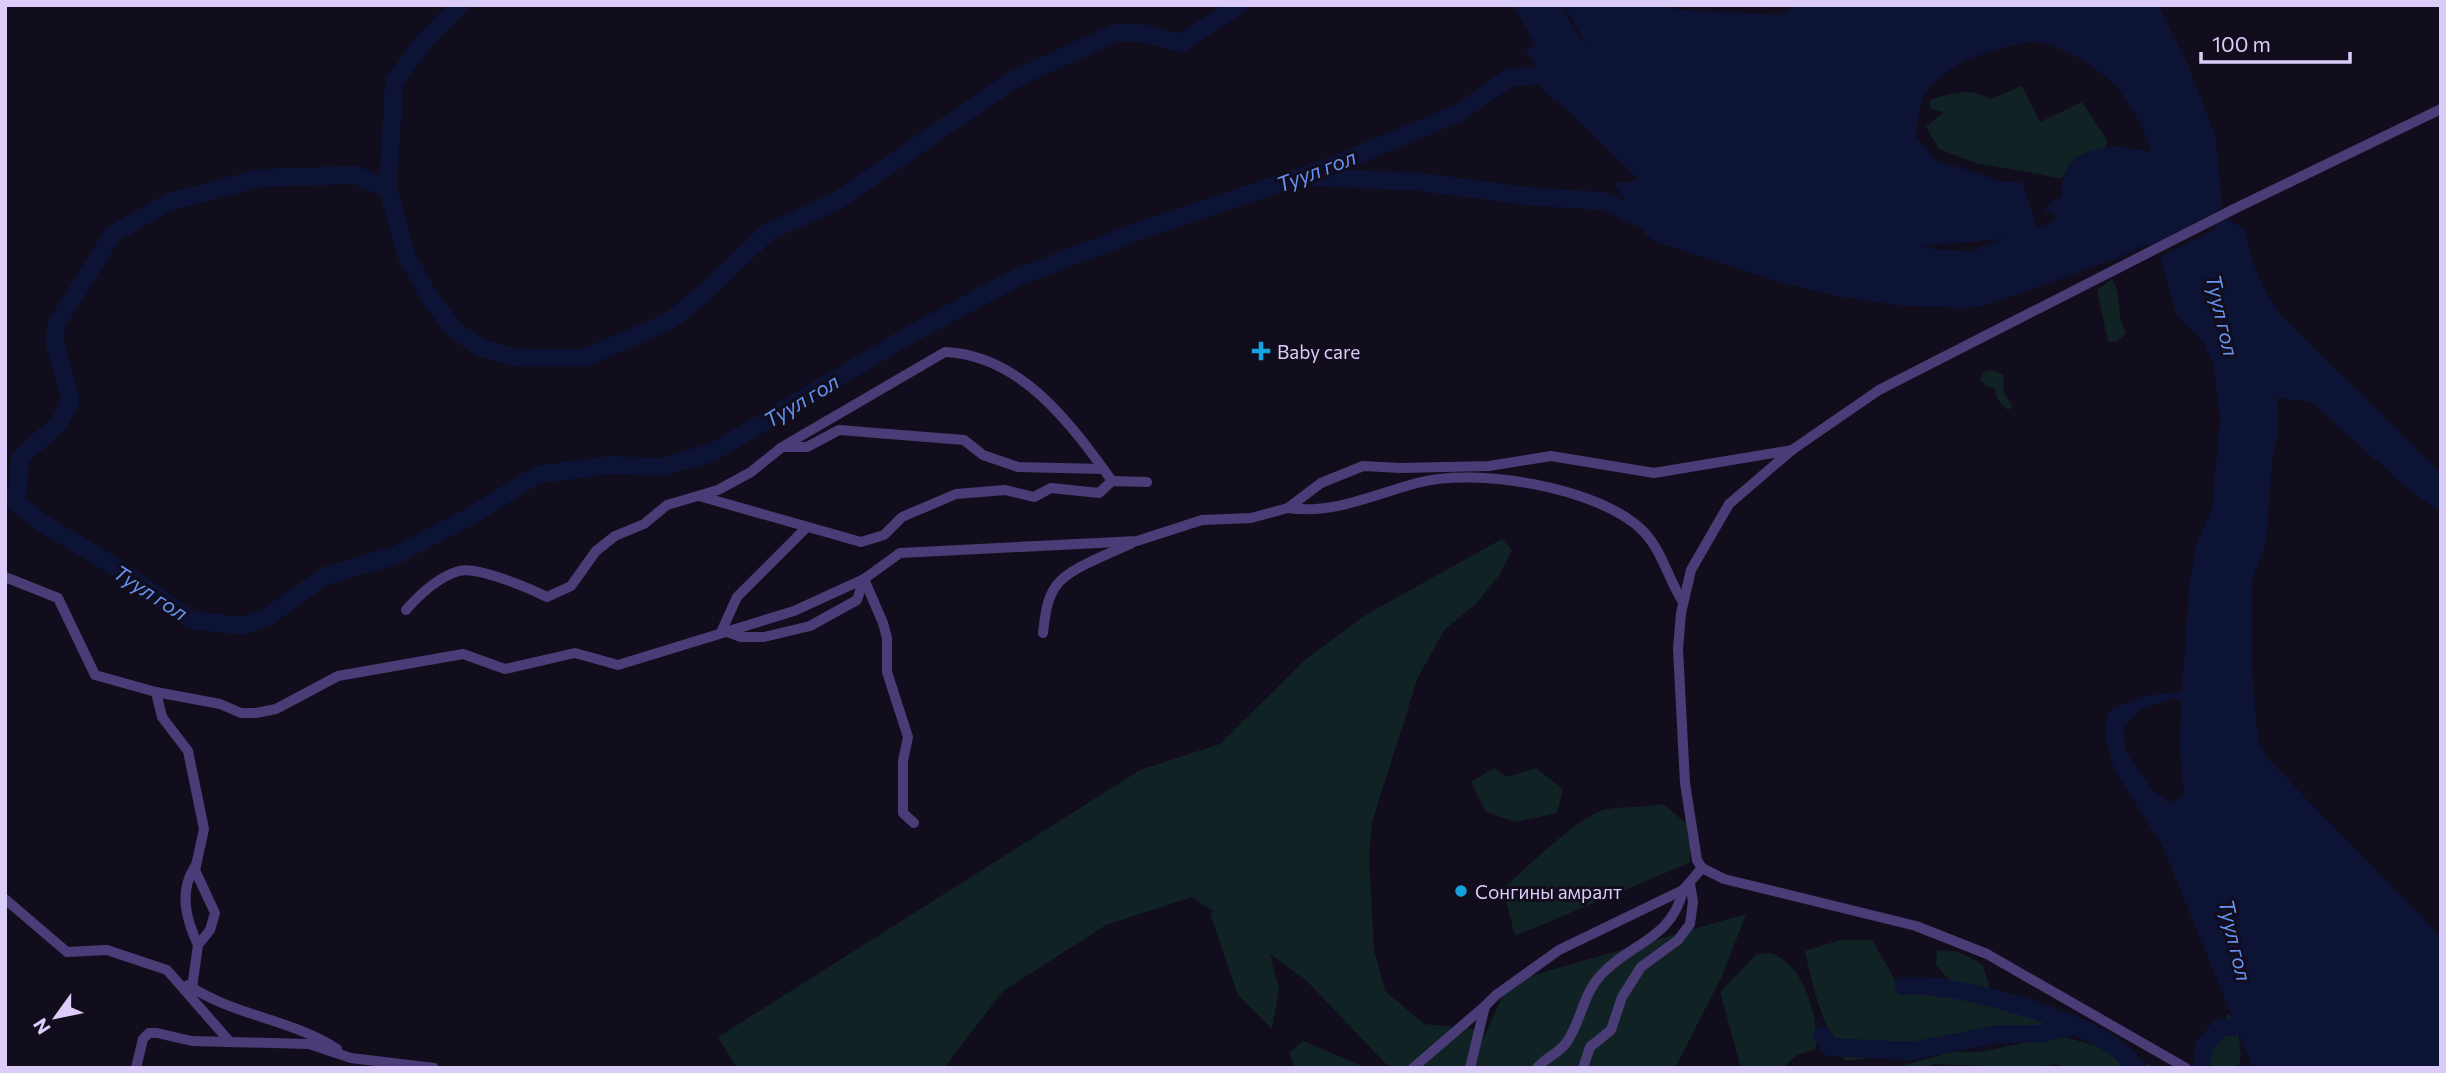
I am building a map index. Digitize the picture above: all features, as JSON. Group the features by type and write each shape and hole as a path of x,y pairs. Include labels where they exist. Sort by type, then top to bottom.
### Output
{"street":[{"path":"2186,1068 1987,954 1916,926 1724,879 1703,868 1697,860 1685,783 1678,649 1683,602 1691,570 1729,503 1792,450 1879,390 2234,209 2441,109"},
{"path":"406,610 423,590 460,570 516,582 547,597 571,586 596,551 615,536 644,524 667,505 718,490 751,472 782,447 841,411 886,389 921,364 945,352 970,353 1015,374 1056,409 1112,481"},
{"path":"782,447 807,447 839,430 964,440 983,455 1018,467 1103,469"},
{"path":"1043,633 1047,606 1056,584 1081,567 1137,541 1202,520 1251,518 1288,508 1321,482 1363,466 1489,466 1551,456 1654,473 1792,450"},
{"path":"1288,508 1305,511 1328,507 1444,476 1529,483 1586,498 1610,508 1646,533 1671,585 1683,602"},
{"path":"699,496 861,542 884,535 902,517 956,494 1005,490 1034,497 1051,488 1099,493 1112,481 1147,482"},
{"path":"722,630 737,597 807,527"},
{"path":"5,577 58,597 95,675 156,692 220,704 241,713 256,713 276,709 338,676 463,654 505,669 575,653 618,664 653,656 722,630 794,611 864,579 900,553 1137,541"},
{"path":"722,630 741,637 764,637 810,626 857,600 864,579"},
{"path":"864,579 883,623 887,638 887,671 908,737 903,761 902,801 903,813 914,823"},
{"path":"156,692 162,717 188,751 200,806 204,837 196,865 187,883 185,905 188,924 198,945"},
{"path":"192,988 198,945 210,930 215,913 196,874 196,865"},
{"path":"1537,1068 1567,1042 1586,993 1598,978 1642,947 1669,922 1687,887 1703,868"},
{"path":"1413,1068 1517,978 1559,950 1687,887"},
{"path":"1583,1068 1590,1047 1611,1030 1622,997 1641,967 1678,940 1690,924 1693,902 1687,887"},
{"path":"5,899 67,952 107,950 167,970 192,988 239,1010 301,1029 351,1058"},
{"path":"167,970 230,1042"},
{"path":"1470,1068 1485,1006"},
{"path":"136,1068 138,1050 149,1033 192,1041 309,1044 351,1058 434,1068"}],"shaded area":[{"path":"2022,86 2040,122 2082,102 2107,140 2105,158 2060,178 1976,163 1939,149 1926,127 1944,112 1930,109 1930,100 1953,93 1968,92 1990,99"},
{"path":"2112,279 2121,320 2127,333 2116,342 2108,341 2097,290"},
{"path":"1992,370 2003,374 2004,394 2013,406 2008,410 1998,400 1995,389 1986,386 1980,379 1983,372"},
{"path":"1502,539 1512,550 1500,574 1476,604 1445,629 1418,677 1372,822 1369,858 1374,950 1385,991 1424,1024 1485,1030 1481,1043 1509,982 1746,914 1722,976 1675,1068 1397,1068 1386,1064 1305,979 1270,954 1279,989 1272,1029 1238,995 1210,913 1214,912 1192,897 1106,925 1003,991 944,1068 737,1068 718,1037 1140,770 1220,744 1307,658 1369,613"},
{"path":"1494,768 1507,777 1536,768 1563,789 1557,813 1516,822 1486,812 1471,782"},
{"path":"1663,804 1693,829 1689,863 1515,936 1503,889 1539,856 1569,831 1597,813 1615,808"},
{"path":"1840,940 1872,940 1901,990 1935,992 2058,1018 2063,1029 2049,1032 1997,1032 1923,1051 1845,1061 1820,1008 1805,951"},
{"path":"1937,950 1959,952 1983,965 1990,990 1956,989 1936,964"},
{"path":"1757,954 1773,954 1794,970 1808,995 1812,1009 1816,1049 1797,1055 1783,1068 1741,1068 1720,992"},
{"path":"2227,1014 2237,1019 2241,1056 2238,1068 2206,1068 2204,1064"},
{"path":"2060,1036 2109,1049 2158,1068 2065,1068 2056,1064 2031,1068 1934,1064 1922,1068 1877,1068 1901,1066 1951,1052 1979,1052"},
{"path":"1303,1041 1367,1068 1295,1068 1289,1053"}],"water":[{"path":"1513,5 1562,5 1574,31 1588,47 1564,5 1661,5 1681,10 1782,15 1797,5 2158,5 2189,67 2216,138 2222,208 2151,247 2145,245 2118,258 1990,304 1956,310 1953,307 1905,306 1836,296 1786,284 1655,242 1646,235 1614,183 1639,180 1560,103 1525,49 1536,46","holes":["2037,41 2078,58 2110,81 2134,111 2151,151 2113,146 2080,155 2069,165 2063,179 2062,197 2051,201 2045,211 2057,217 2039,234 2023,183 2000,181 1935,160 1916,137 1923,98 1947,72 1960,63 1991,51","2036,236 2026,242 1996,249 1946,250 1920,246"]},
{"path":"2228,219 2245,230 2258,275 2282,316 2441,473 2441,512 2415,495 2311,402 2277,398 2278,435 2273,452 2266,543 2252,580 2252,669 2258,741 2268,759 2441,937 2441,1068 2253,1068 2162,845 2114,769 2105,736 2107,714 2111,709 2143,696 2182,692 2189,586 2196,544 2212,510 2220,418 2213,363 2202,341 2177,316 2160,257 2217,229 2214,223","holes":["2174,698 2181,702 2180,750 2184,795 2170,803 2154,792 2125,750 2124,727 2141,709"]}],"waterway":[{"name":"Туул гол","path":"460,5 425,40 394,82 388,189 406,254 430,298 455,330 481,348 519,358 584,358 670,321 704,293 768,232 837,201 1013,80 1115,33 1141,33 1181,43 1239,5"},
{"name":"Туул гол","path":"5,493 40,522 119,569 191,620 243,626 269,616 325,576 396,555 467,518 537,475 608,465 662,467 713,452 913,333 1018,277 1150,227 1326,168 1459,113 1508,78 1542,75 1558,92"},
{"name":"Туул гол","path":"17,504 20,458 59,423 71,400 55,344 56,325 113,234 169,202 260,178 356,175 388,189"},
{"path":"1312,177 1419,182 1535,197 1604,201 1638,217 1653,219"},
{"name":"Туул гол","path":"1984,255 2057,230"},
{"path":"1903,986 1952,989 2042,1013 2070,1023 2114,1046 2137,1068"},
{"path":"2201,1068 2204,1046 2220,1028 2258,1023"},
{"path":"1822,1035 1830,1047 1912,1051 1998,1034 2038,1034 2073,1026"}],"place":[{"name":"Baby care","path":"1261,351"},
{"name":"Сонгины амралт","path":"1461,891"}]}
